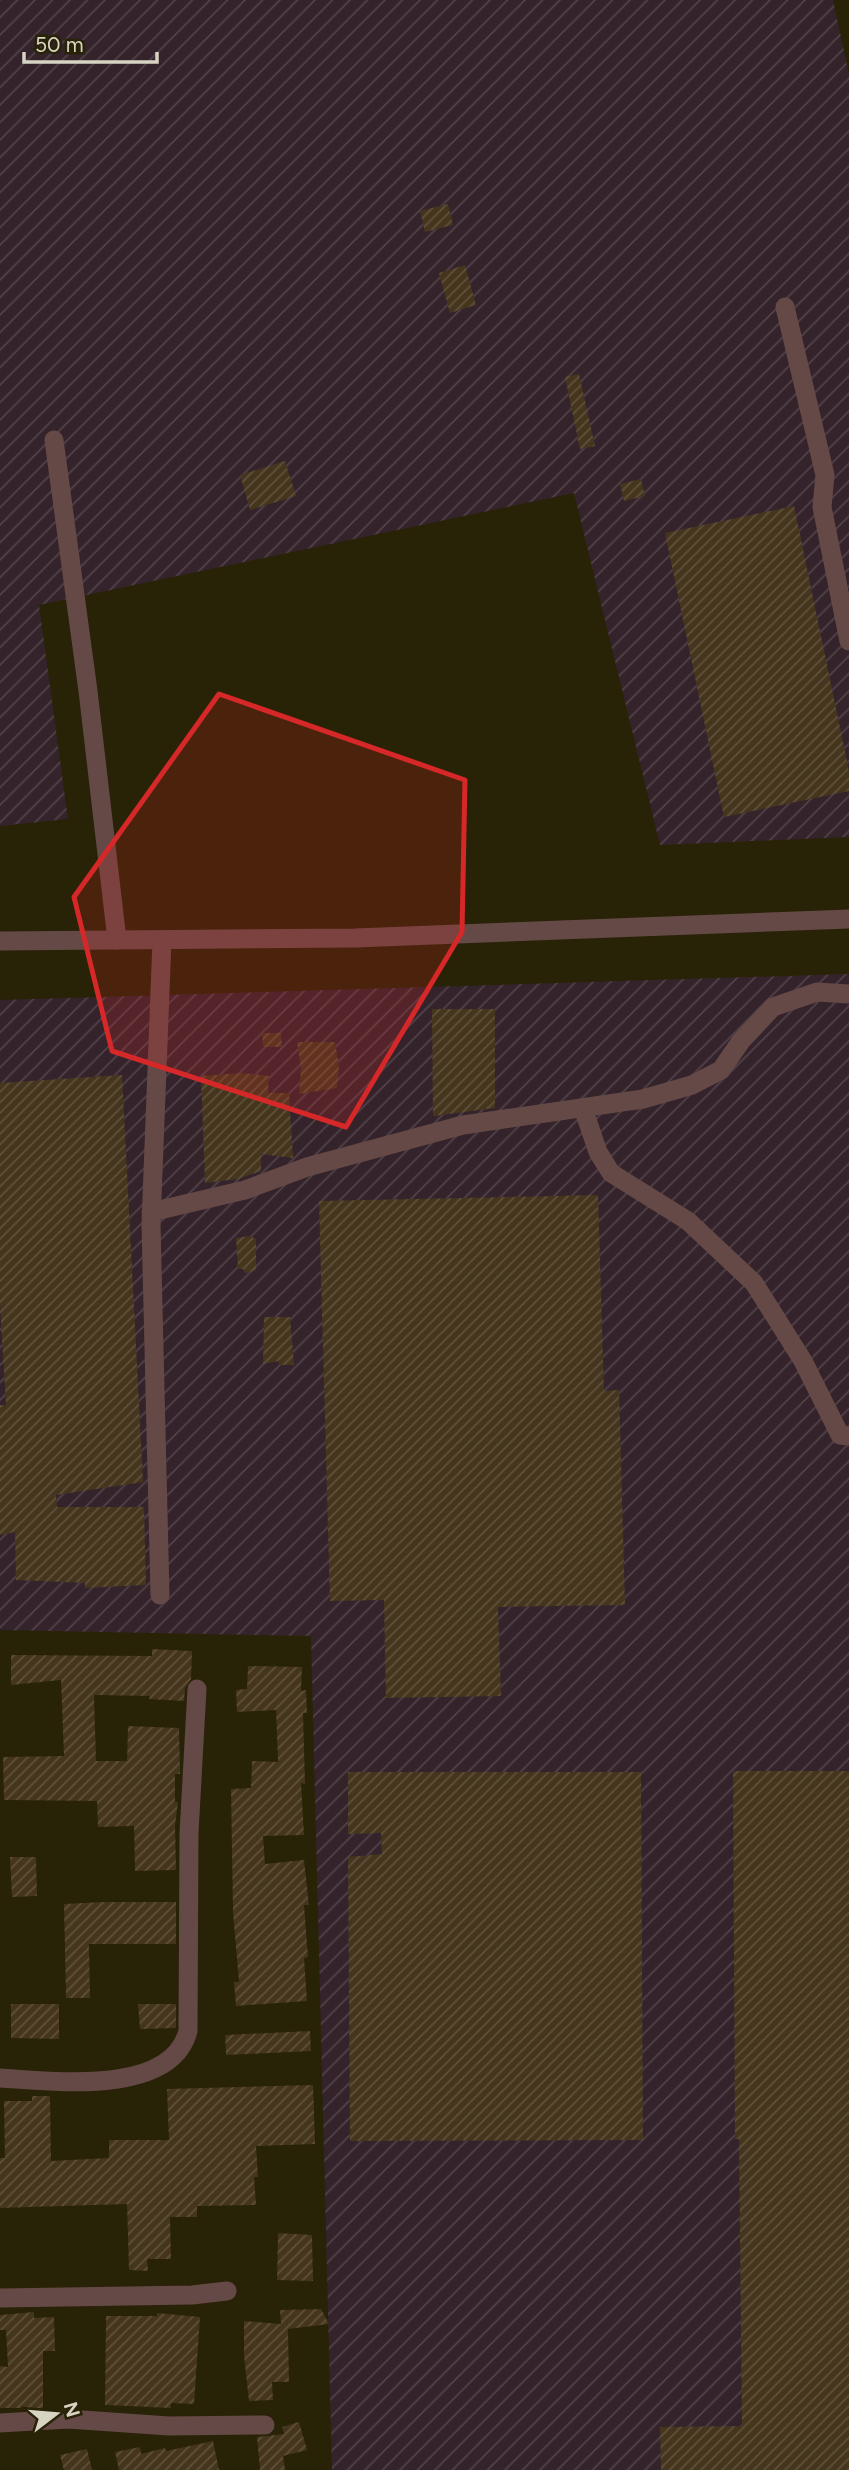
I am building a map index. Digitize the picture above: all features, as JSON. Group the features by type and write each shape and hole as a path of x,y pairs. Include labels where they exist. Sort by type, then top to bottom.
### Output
{"street":[{"path":"785,307 825,475 822,507 849,641"},
{"path":"54,440 88,691 117,940"},
{"path":"0,941 355,938 849,919"},
{"path":"160,1595 151,1212 162,940"},
{"path":"151,1212 245,1189 307,1167 463,1125 643,1098 692,1085 721,1070 741,1041 773,1007 817,992 849,994"},
{"path":"583,1108 598,1152 611,1173 688,1221 754,1283 803,1361 840,1435 849,1436"},
{"path":"0,2078 83,2083 118,2078 160,2066 177,2055 185,2045 188,2031 189,1833 197,1689"},
{"path":"0,2298 192,2295 227,2291"},
{"path":"0,2423 68,2419 169,2426 265,2426"}],"highlighted area":[{"path":"219,694 465,780 462,932 346,1127 112,1051 74,897"}],"shaded area":[{"path":"0,0 833,0 849,74 849,837 660,845 574,493 39,605 68,819 0,826"},
{"path":"849,974 849,2470 332,2470 311,1636 0,1630 0,1000"}],"building":[{"path":"448,204 453,225 425,232 420,211"},
{"path":"465,265 476,305 450,313 439,273"},
{"path":"579,374 595,446 580,449 565,377"},
{"path":"285,461 296,496 250,510 240,475"},
{"path":"641,479 645,496 624,501 620,484"},
{"path":"794,506 849,771 849,791 724,817 665,533"},
{"path":"432,1009 495,1009 495,1108 433,1116"},
{"path":"262,1033 281,1033 282,1047 263,1047"},
{"path":"297,1042 335,1042 339,1066 337,1088 299,1094 301,1068"},
{"path":"242,1073 269,1076 268,1093 289,1093 293,1158 261,1154 261,1171 238,1179 205,1183 201,1076"},
{"path":"122,1075 143,1482 56,1495 57,1507 144,1507 146,1585 85,1588 85,1583 16,1580 15,1532 0,1535 0,1405 6,1405 0,1304 0,1083"},
{"path":"598,1195 604,1391 619,1390 625,1605 498,1607 501,1696 386,1698 384,1600 330,1601 319,1201"},
{"path":"249,1236 256,1239 256,1270 245,1273 243,1269 238,1269 236,1238"},
{"path":"264,1317 290,1317 294,1365 279,1365 279,1361 263,1364"},
{"path":"152,1649 192,1651 191,1679 185,1688 184,1701 149,1699 150,1696 94,1695 96,1761 127,1761 128,1726 179,1728 180,1774 175,1774 175,1802 178,1802 175,1825 176,1870 135,1871 134,1826 98,1827 97,1801 4,1800 3,1757 64,1756 61,1680 11,1685 11,1655 152,1656"},
{"path":"248,1666 302,1667 301,1691 306,1690 307,1713 303,1713 305,1784 301,1783 304,1835 263,1836 265,1864 304,1860 309,1905 304,1905 308,1957 304,1958 307,2001 236,2006 234,1982 239,1982 233,1912 231,1789 251,1788 252,1761 278,1762 276,1710 237,1712 236,1690 247,1689"},
{"path":"733,1771 849,1771 849,2470 661,2470 660,2427 742,2426 739,2139 735,2139"},
{"path":"348,1772 641,1772 643,2140 350,2141 348,1857 382,1854 381,1833 348,1834"},
{"path":"10,1857 36,1857 37,1896 12,1897"},
{"path":"176,1902 176,1944 89,1944 90,1998 66,1998 64,1904"},
{"path":"11,2004 59,2004 59,2039 11,2038"},
{"path":"138,2004 176,2004 176,2028 140,2029"},
{"path":"310,2031 311,2051 226,2055 225,2035"},
{"path":"313,2085 315,2144 256,2146 256,2205 197,2206 197,2217 170,2217 171,2259 147,2259 148,2271 129,2270 127,2204 0,2208 0,2158 5,2158 4,2101 32,2101 32,2096 50,2096 51,2161 109,2158 109,2140 169,2140 167,2089"},
{"path":"278,2233 312,2235 313,2281 277,2280"},
{"path":"321,2309 329,2324 288,2329 289,2382 272,2382 273,2400 249,2401 244,2356 244,2321 281,2324 280,2310"},
{"path":"34,2312 34,2318 54,2317 55,2351 43,2351 43,2408 0,2408 0,2366 8,2367 6,2330 0,2330 0,2315"},
{"path":"157,2313 200,2317 194,2404 171,2403 171,2408 105,2405 106,2316 157,2316"},
{"path":"299,2422 307,2450 283,2456 285,2470 260,2470 257,2437 284,2434 282,2427"},
{"path":"213,2441 219,2470 119,2470 115,2452 140,2447 141,2454"},
{"path":"87,2449 92,2470 64,2470 60,2455"}]}
